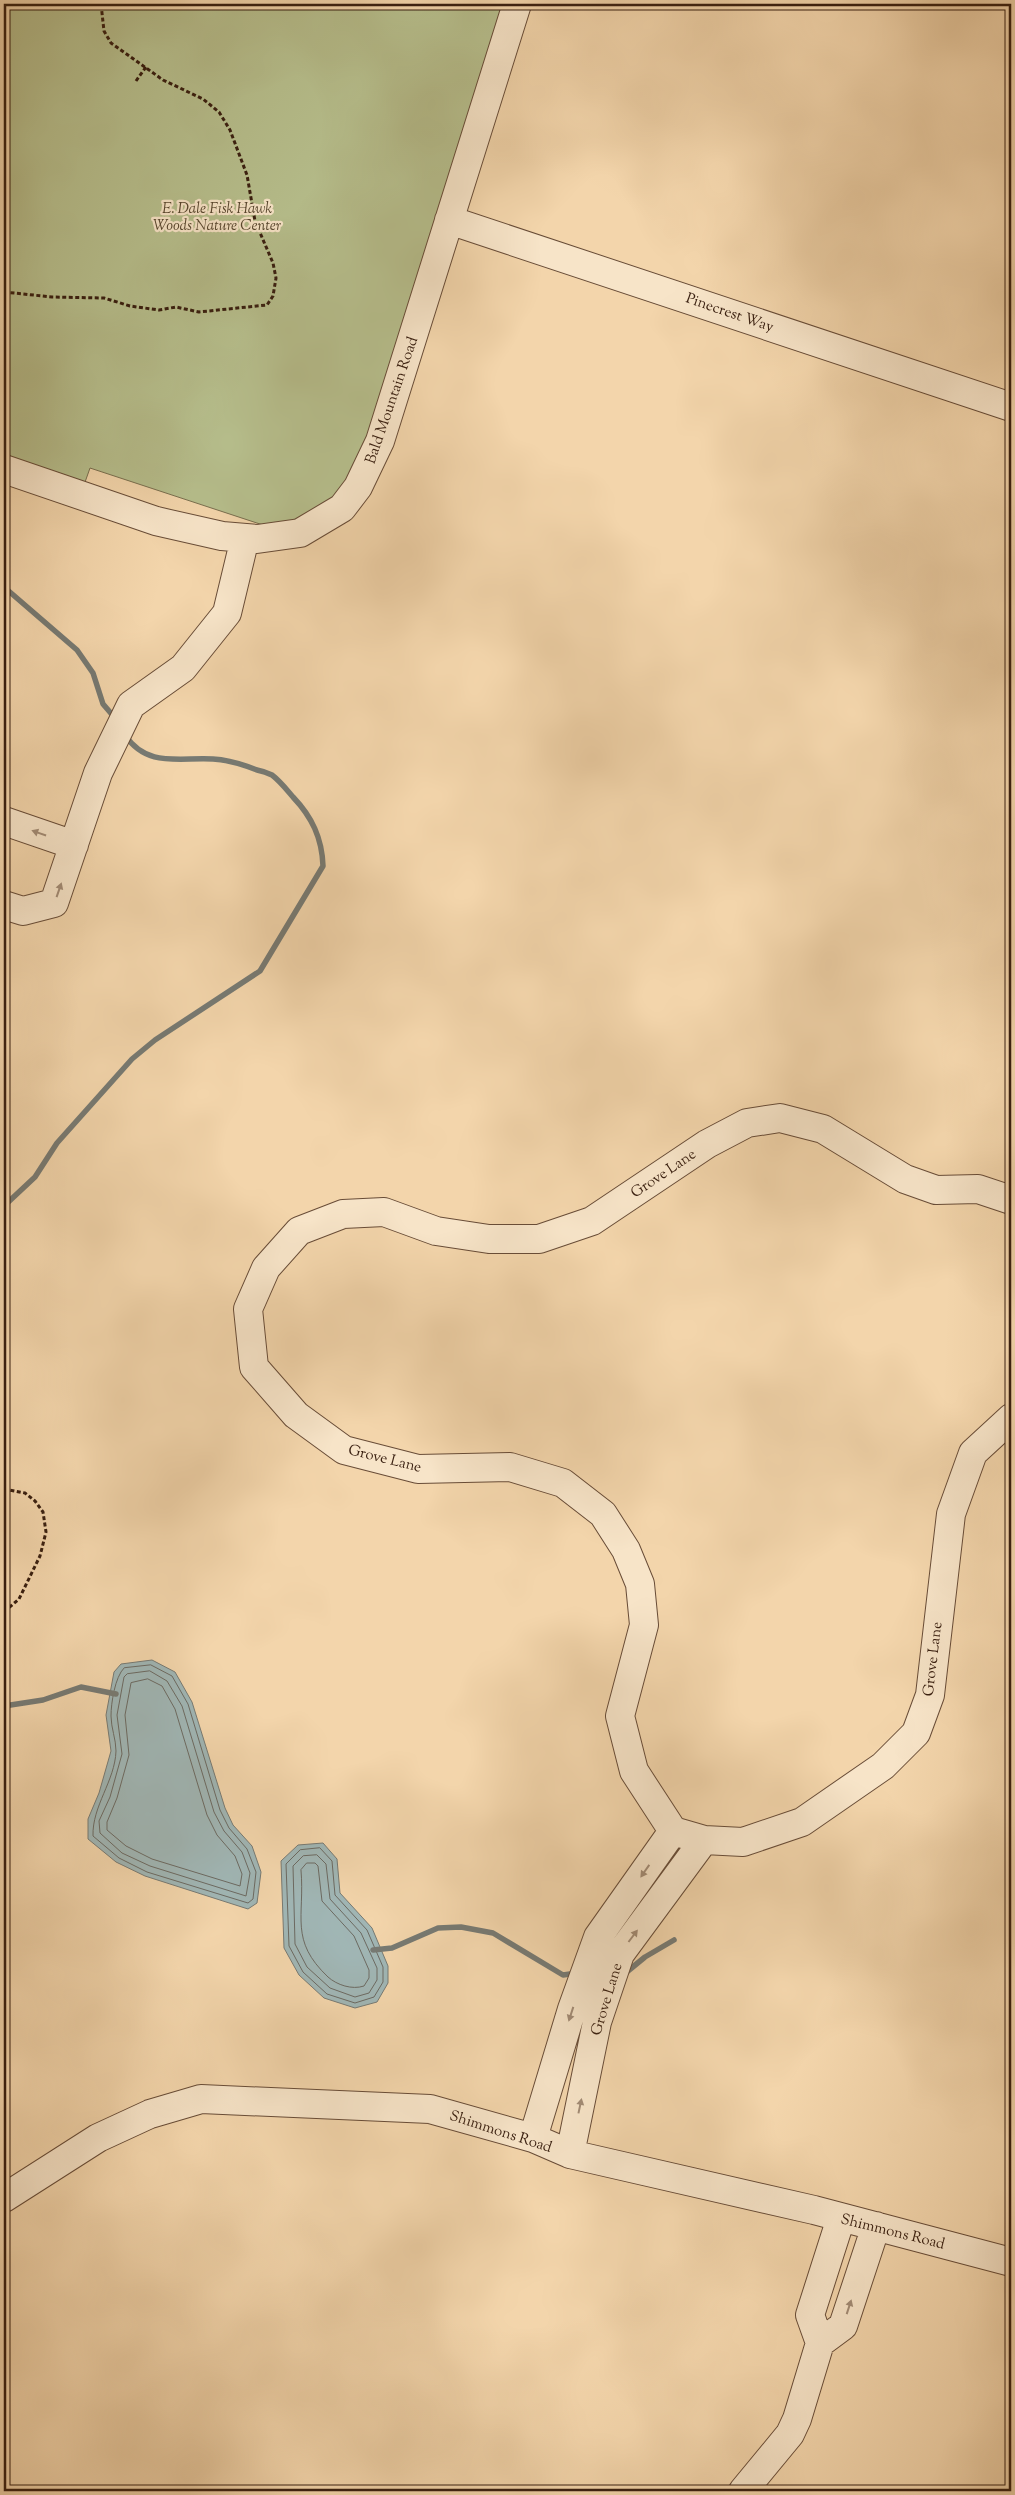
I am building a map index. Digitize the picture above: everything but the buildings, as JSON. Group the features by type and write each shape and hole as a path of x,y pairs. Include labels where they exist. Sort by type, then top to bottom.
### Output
{"street":[{"name":"Bald Mountain Road","path":"4,469 156,521 222,536 257,540 300,533 342,508 358,487 380,442 516,4"},
{"name":"Pinecrest Way","path":"449,220 1011,406"},
{"path":"4,905 23,911 54,903 98,773 131,705 183,668 227,613 245,538"},
{"path":"4,821 74,845"},
{"name":"Grove Lane","path":"1011,1200 978,1189 936,1190 905,1179 823,1129 780,1118 747,1123 706,1144 592,1221 539,1238 489,1239 436,1231 384,1212 343,1214 299,1231 266,1268 248,1309 254,1367 296,1416 344,1450 418,1469 510,1467 563,1483 603,1514 626,1550 640,1584 641,1592 644,1625 620,1716 634,1771 673,1831 704,1840 743,1842 802,1822 883,1766 916,1733 930,1695 951,1514 973,1453 1011,1418"},
{"name":"Grove Lane","path":"533,2138 572,2009 598,1937 673,1831"},
{"name":"Grove Lane","path":"570,2154 597,2022 620,1954 704,1840"},
{"name":"Shimmons Road","path":"4,2198 98,2138 150,2114 201,2099 430,2109 533,2138 570,2154 876,2226 1011,2262"},
{"path":"820,2344 810,2314 841,2218"},
{"path":"742,2491 790,2434 797,2419 820,2344 843,2326 876,2226"}],"path":[{"path":"4,292 52,297 104,298 130,306 159,310 176,307 199,312 267,305 273,296 276,278 273,263 255,221 247,175 230,130 219,112 203,100 163,80 146,66 111,43 104,31 101,4"},
{"path":"136,81 146,66"},
{"path":"4,1488 24,1493 35,1501 43,1512 46,1532 40,1556 19,1599 4,1612"}],"green space":[{"name":"E. Dale Fisk Hawk Woods Nature Center","path":"4,4 504,4 380,410 341,492 307,517 269,527 90,468 84,485 4,457"}],"water":[{"path":"152,1660 175,1672 192,1702 225,1808 233,1825 252,1846 261,1872 257,1903 248,1909 145,1876 116,1862 88,1839 88,1819 99,1793 111,1751 106,1715 114,1672 121,1664"},
{"path":"323,1843 337,1859 340,1893 372,1928 388,1966 388,1983 377,2002 355,2008 324,1998 299,1975 284,1948 281,1861 298,1845"}],"waterway":[{"path":"4,587 77,650 93,673 103,704 115,718"},
{"path":"4,1206 35,1177 57,1143 132,1059 155,1040 260,971 323,866 321,846 311,820 281,783 272,775 225,760 164,759 154,757 143,752 125,735"},
{"path":"4,1706 43,1700 81,1687 116,1694"},
{"path":"373,1950 392,1948 438,1928 461,1927 493,1933 563,1975 577,1973"},
{"path":"623,1975 645,1957 674,1940"}]}
